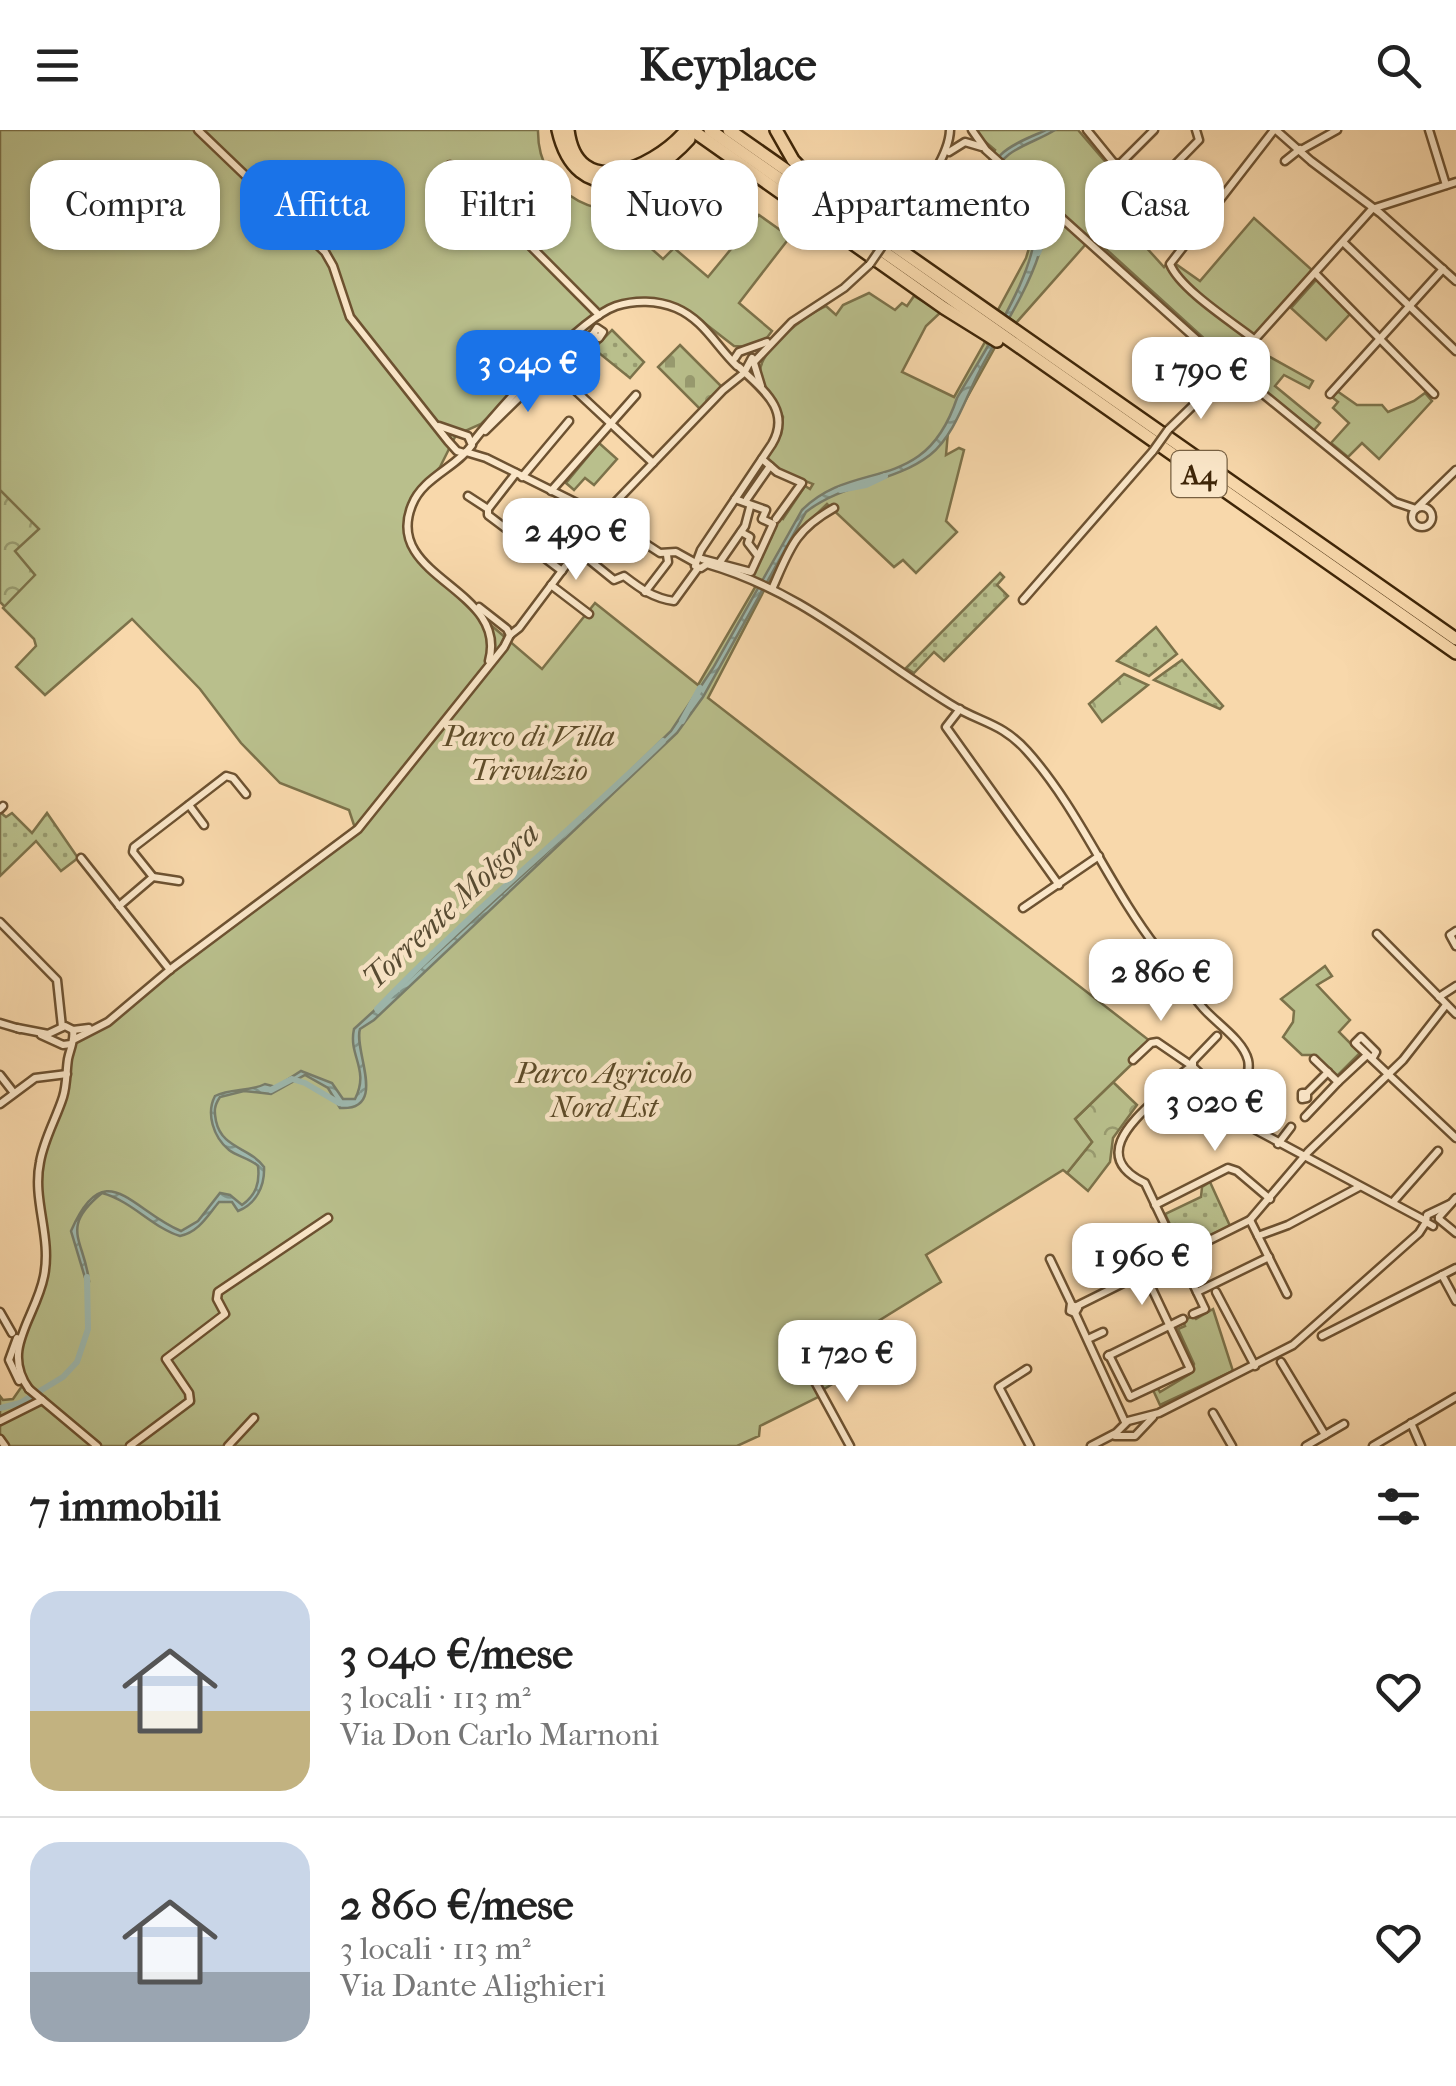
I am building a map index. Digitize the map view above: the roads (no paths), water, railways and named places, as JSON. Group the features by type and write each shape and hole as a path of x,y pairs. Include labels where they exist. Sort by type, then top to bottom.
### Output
{"highway":[{"path":"558,130 566,156 578,169 591,178 608,182 651,172 674,155 688,134"},
{"path":"568,130 572,149 581,161 604,172 630,170 650,163 688,134"},
{"path":"710,130 1004,336"},
{"path":"729,130 778,165"},
{"path":"776,130 795,160"},
{"path":"688,134 900,278 992,327"},
{"path":"897,250 992,327"},
{"name":"A4","path":"1004,336 1456,654"},
{"name":"A4","path":"1004,336 1456,640"}],"street":[{"path":"198,130 325,252 350,317 454,448 486,458 603,516 667,555 676,552 771,587 843,628 960,709 1005,729 1028,752 1151,940 1246,1056 1248,1068 1239,1100 1241,1111"},
{"path":"941,160 970,138 972,130"},
{"path":"972,130 986,150 1226,364 1232,379"},
{"path":"1087,130 1111,160"},
{"path":"1124,160 1154,130"},
{"path":"1180,160 1200,140 1196,130"},
{"path":"1224,194 1275,130 1374,208 1456,281"},
{"path":"1286,160 1336,130"},
{"path":"1429,130 1446,185"},
{"path":"950,132 962,142 986,150"},
{"path":"941,160 950,132"},
{"path":"1023,600 1168,430 1209,390 1226,364 1251,344 1374,208 1456,182"},
{"path":"1343,242 1456,351"},
{"path":"534,250 598,315"},
{"path":"730,384 744,364 761,354 796,318 847,287 880,250"},
{"path":"1180,250 1171,269 1251,344"},
{"path":"1330,394 1443,269"},
{"path":"1315,273 1434,394"},
{"path":"438,472 465,453 598,315 625,304 656,303 684,312 758,381 777,408 778,436 674,601 645,592 626,578 614,580 577,550"},
{"path":"528,385 535,387 579,340 593,334"},
{"path":"712,336 742,351 761,346 776,336"},
{"path":"1209,390 1232,379 1242,367 1251,344"},
{"path":"459,433 454,448 412,506 408,523 410,541 423,562 485,618 492,636 501,644 523,622 603,516 730,384 744,364 742,351"},
{"path":"742,351 744,364 758,381"},
{"path":"758,381 761,354"},
{"path":"1226,364 1242,367"},
{"path":"1242,367 1252,385 1400,505 1430,512"},
{"path":"1232,379 1252,385"},
{"path":"730,384 758,381"},
{"path":"474,442 488,421 528,385"},
{"path":"576,391 653,463"},
{"path":"551,491 636,395"},
{"path":"442,433 459,433 488,421"},
{"path":"488,509 569,422"},
{"path":"434,423 474,442 486,458"},
{"path":"1338,456 1419,527 1428,526 1432,519 1431,501 1436,491"},
{"path":"762,460 802,483 776,518"},
{"path":"720,562 741,532 748,503 770,466"},
{"path":"1412,520 1417,508 1456,470"},
{"path":"468,496 562,570"},
{"path":"700,562 720,562 752,572 773,524 762,520 766,510 736,499"},
{"path":"771,587 784,556 804,528 834,508"},
{"path":"741,532 750,537 748,542 758,556"},
{"path":"645,592 668,562 667,555"},
{"path":"551,585 589,614"},
{"path":"469,602 504,627 509,637"},
{"path":"481,675 490,658 496,628 523,622"},
{"path":"0,1023 48,1034 68,1033 94,1026 120,1011 366,821 509,637"},
{"path":"960,709 946,726 1058,885"},
{"path":"179,881 153,877 133,850 226,776 233,778 246,794"},
{"path":"188,805 204,825"},
{"path":"1023,908 1099,856"},
{"path":"80,858 170,970"},
{"path":"119,906 153,877"},
{"path":"0,922 57,980 68,1033 67,1073 40,1162 38,1192 46,1269 28,1321 6,1356"},
{"path":"1377,934 1456,1014"},
{"path":"1439,997 1456,986"},
{"path":"1075,1308 1250,1220 1304,1158 1388,1074 1446,1005"},
{"path":"1193,1314 1205,1308 1146,1183 1130,1174 1122,1163 1120,1139 1130,1123 1192,1066 1193,1060 1217,1036 1215,1020"},
{"path":"18,1028 59,1043"},
{"path":"59,1043 68,1033"},
{"path":"59,1043 68,1033"},
{"path":"1217,1036 1226,1035 1239,1046"},
{"path":"1133,1060 1157,1042 1228,1098 1257,1132 1454,1232"},
{"path":"59,1043 67,1073"},
{"path":"1304,1116 1369,1057 1456,1138"},
{"path":"1314,1059 1338,1082"},
{"path":"1302,1091 1328,1072"},
{"path":"0,1104 35,1078 67,1073"},
{"path":"0,1075 14,1093"},
{"path":"1228,1098 1239,1100"},
{"path":"1278,1144 1291,1127"},
{"path":"1393,1202 1438,1151"},
{"path":"1156,1206 1228,1168 1270,1199"},
{"path":"1258,1236 1288,1226 1360,1186"},
{"path":"1091,1446 1294,1345 1453,1201"},
{"path":"130,1446 187,1405 189,1393 166,1359 225,1314 217,1299 218,1292 328,1218"},
{"path":"1250,1220 1287,1294"},
{"path":"1197,1292 1269,1257"},
{"path":"1050,1259 1138,1446 1139,1432 1158,1414"},
{"path":"1322,1336 1456,1268"},
{"path":"1109,1356 1130,1397 1190,1366 1145,1274"},
{"path":"1442,1275 1456,1301"},
{"path":"1216,1292 1256,1366"},
{"path":"0,1312 12,1333"},
{"path":"1334,1312 1337,1320 1346,1323"},
{"path":"1099,1361 1183,1319"},
{"path":"1325,1320 1346,1323"},
{"path":"1088,1340 1103,1332"},
{"path":"6,1356 35,1394"},
{"path":"6,1356 16,1377 97,1446"},
{"path":"1281,1362 1321,1440"},
{"path":"1027,1369 1000,1387 1030,1446"},
{"path":"813,1378 850,1446"},
{"path":"0,1421 35,1394"},
{"path":"1379,1445 1456,1397"},
{"path":"1213,1413 1232,1446"},
{"path":"228,1446 254,1418"},
{"path":"1306,1446 1344,1424"},
{"path":"1411,1424 1422,1446"},
{"path":"1128,1427 1139,1432"},
{"path":"0,1439 5,1446"}],"water":[{"name":"Torrente Molgora","path":"1046,130 1055,130 1018,148 996,160 1014,145"},
{"name":"Torrente Molgora","path":"1032,250 1040,250 1020,298 939,447 901,472 836,495 806,512 703,697 677,733 360,1029 366,1077 363,1100 355,1106 340,1108 328,1088 305,1075 271,1094 244,1091 220,1097 215,1111 219,1130 230,1143 264,1167 263,1181 254,1199 238,1211 232,1202 219,1202 193,1231 180,1236 102,1193 120,1194 181,1231 198,1221 220,1193 230,1195 242,1205 251,1197 258,1183 258,1166 229,1150 215,1132 211,1110 215,1096 265,1084 276,1087 301,1071 332,1083 343,1099 355,1099 360,1071 354,1029 542,857 671,731 713,668 802,510 823,494 907,463 926,450 943,429 1012,303"},
{"path":"102,1193 89,1205 78,1225 86,1281 71,1231 83,1208"}],"waterway":[{"name":"Torrente Molgora","path":"840,490 885,476"},
{"name":"Torrente Molgora","path":"682,721 700,688"},
{"name":"Torrente Molgora","path":"377,1009 663,741"},
{"name":"Torrente Molgora","path":"271,1090 292,1079 339,1103"},
{"name":"Torrente Molgora","path":"0,1408 20,1403 63,1377 77,1362 88,1329 87,1277"}],"park label":[{"name":"Parco di Villa Trivulzio","path":"529,753"},
{"name":"Parco Agricolo Nord Est","path":"604,1090"}]}
